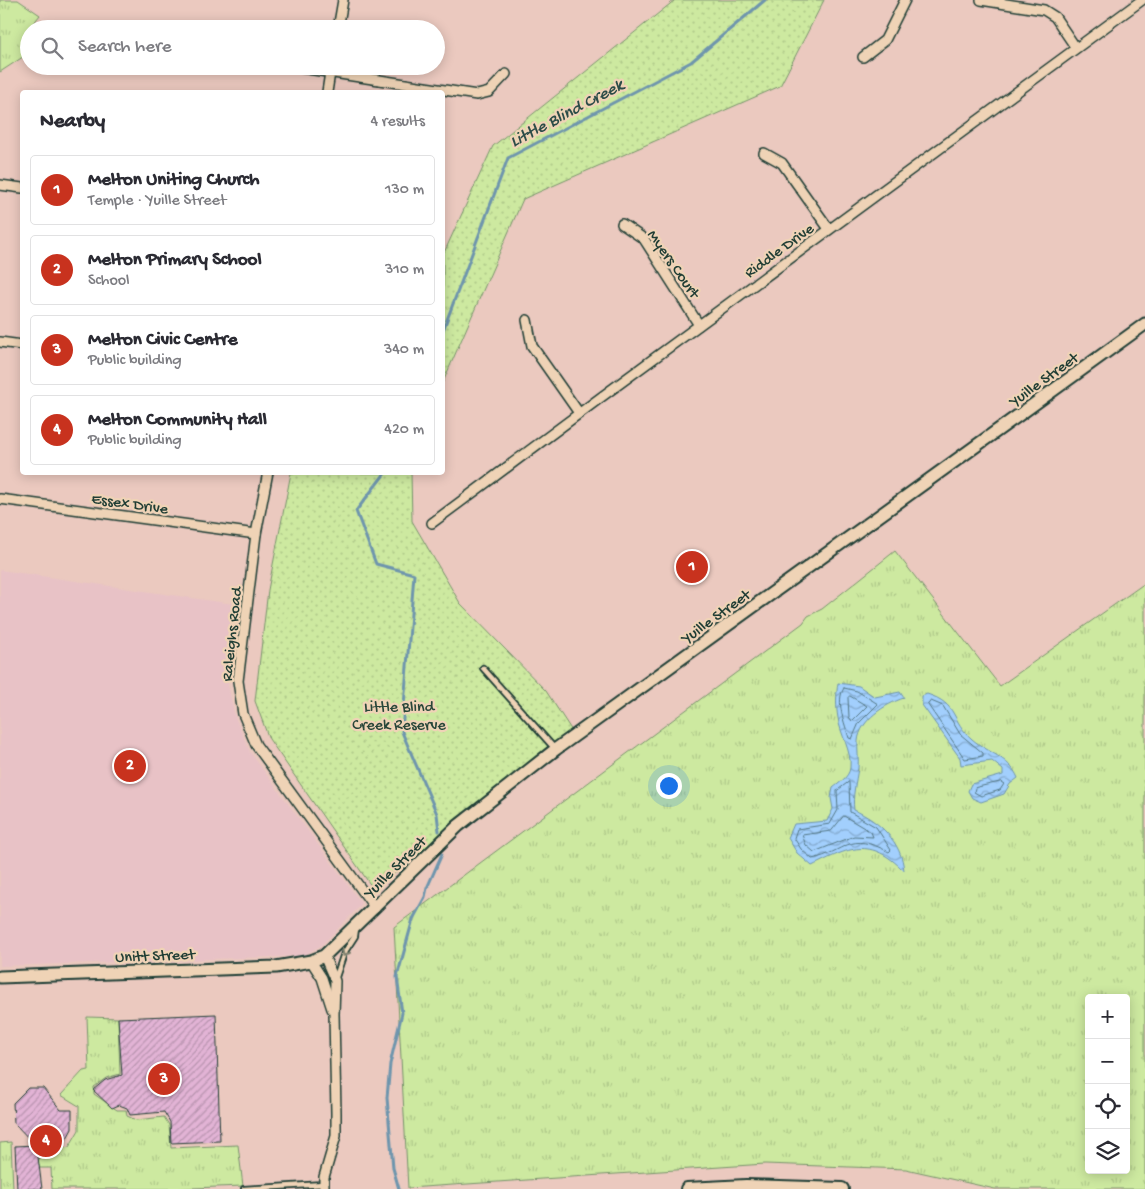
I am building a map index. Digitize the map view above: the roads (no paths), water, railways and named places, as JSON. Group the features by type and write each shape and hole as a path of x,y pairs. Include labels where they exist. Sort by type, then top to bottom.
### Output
{"main road":[{"path":"687,1189 746,1186 842,1189"}],"street":[{"path":"340,20 343,0"},
{"path":"864,57 885,40 905,0"},
{"path":"981,0 1044,10 1056,17 1076,48"},
{"name":"Riddle Drive","path":"432,523 699,324 1142,0"},
{"path":"365,75 477,95 489,92 506,74"},
{"path":"327,90 330,75"},
{"path":"764,152 782,163 829,229"},
{"path":"0,184 20,188"},
{"name":"Myers Court","path":"622,224 644,239 699,324"},
{"path":"527,320 532,346 579,413"},
{"name":"Yuille Street","path":"311,961 324,956 458,826 556,749 1145,324"},
{"path":"0,342 20,345"},
{"name":"Raleighs Road","path":"267,475 256,534 238,681 242,714 256,745 375,908"},
{"name":"Essex Drive","path":"0,499 256,534"},
{"path":"324,956 335,980 336,1136 327,1164 324,1187"},
{"path":"311,961 322,978 334,1014"},
{"name":"Unitt Street","path":"0,977 276,967 311,961"}],"lane":[{"path":"483,668 556,749"},
{"path":"335,980 344,953 355,936 356,926"},
{"path":"244,1189 324,1187"}],"water":[{"path":"838,683 859,686 875,697 900,692 904,698 889,704 863,726 858,744 854,810 872,820 888,834 899,851 904,871 892,860 870,849 848,850 812,866 797,853 788,838 794,824 827,821 833,809 831,798 833,788 848,774 850,768 848,749 837,714"},
{"path":"927,694 937,698 950,708 960,725 972,739 1004,760 1014,771 1018,778 1010,784 1004,794 981,802 972,798 968,791 971,784 1003,775 1003,770 992,761 961,765 960,758 922,705 922,696"}],"waterway":[{"name":"Little Blind Creek","path":"445,325 508,158 691,62 765,0"},
{"name":"Little Blind Creek","path":"384,475 356,511 376,564 414,574 402,732 437,814 439,831"},
{"name":"Little Blind Creek","path":"399,1189 393,1168 387,1098 390,1064 402,1013 397,977 413,919 425,897 442,854"}],"place":[{"name":"Melton Uniting Church","path":"692,567"},
{"name":"Melton Primary School","path":"130,766"},
{"name":"Melton Civic Centre","path":"164,1079"},
{"name":"Melton Community Hall","path":"46,1141"}],"park label":[{"name":"Little Blind Creek Reserve","path":"399,714"}]}
